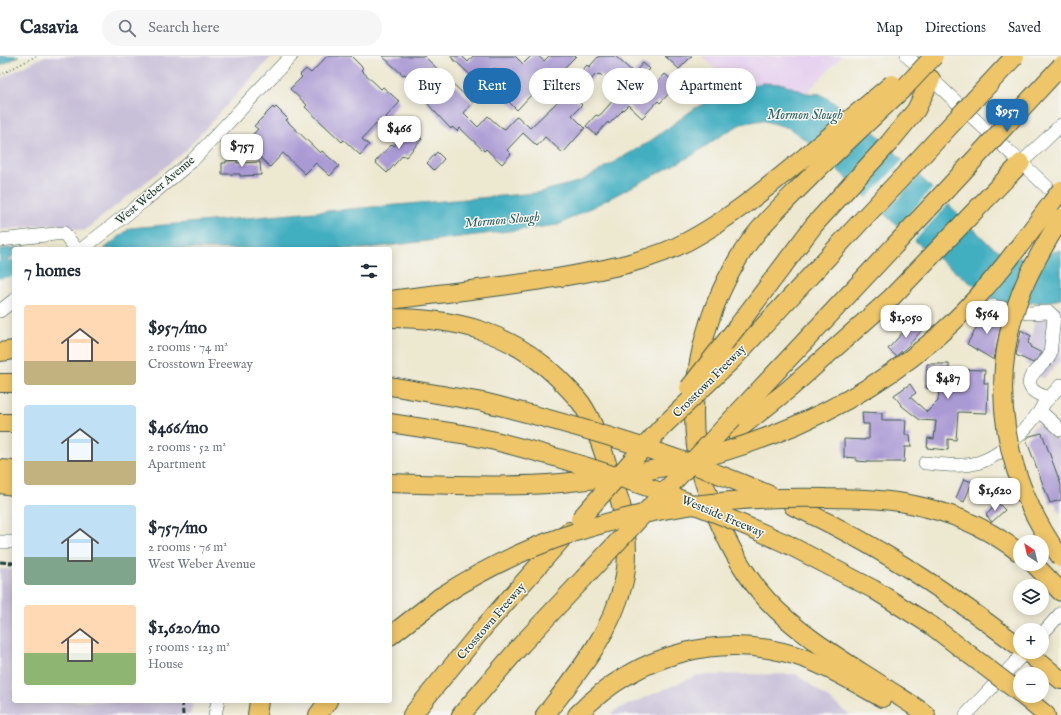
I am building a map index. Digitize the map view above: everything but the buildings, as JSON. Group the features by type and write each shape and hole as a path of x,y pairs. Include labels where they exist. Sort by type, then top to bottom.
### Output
{"highway":[{"path":"392,300 541,281 608,268 652,256 688,241 754,198 927,56"},
{"path":"926,715 811,638 768,600 738,560 727,539 710,499 700,469 694,424 695,393 704,341 716,302 739,258 762,226 935,56"},
{"name":"Crosstown Freeway","path":"412,715 485,626 661,428 733,359 1015,56"},
{"path":"461,715 522,644 672,484 734,425 895,245 1061,66"},
{"path":"661,428 681,399 814,225 889,143 916,110 931,79"},
{"path":"734,425 789,389 891,298 1021,163"},
{"path":"392,483 530,485 623,475 676,464 734,448 776,433 815,416 843,402 895,370 951,324 993,280 1061,190"},
{"path":"1061,218 1037,259 1021,293 1010,330 1003,386 1006,430 1018,480 1033,515 1061,558"},
{"path":"392,318 424,318 450,322 474,328 504,339 535,358 570,390 580,401 599,439 622,508 627,550 624,581 609,623 586,663 545,715"},
{"path":"0,352 12,350"},
{"path":"392,386 483,402 563,422 641,446 718,474 834,526 911,570 948,594 1013,642"},
{"name":"Westside Freeway","path":"392,422 455,432 568,460 644,485 716,512 787,544 872,589 932,626 1013,688"},
{"path":"0,423 12,423"},
{"path":"0,469 12,470"},
{"path":"0,484 12,486"},
{"path":"392,634 440,597 465,581 504,560 578,531 654,512 704,504 784,498 840,498 870,499 910,504 940,512 974,525 997,537 1013,548"},
{"path":"1041,571 1061,592"},
{"path":"577,715 588,704 617,681 649,664 694,650 715,647 741,646 776,651 806,660 836,672 882,698 908,715"},
{"path":"1035,659 1057,676"},
{"path":"257,715 258,703"},
{"path":"318,715 327,703"},
{"name":"Westside Freeway","path":"1032,703 1046,715"}],"street":[{"name":"West Weber Avenue","path":"85,247 192,161 290,56"},
{"path":"907,56 1061,200"},
{"path":"931,79 935,56"},
{"path":"1021,163 1061,125"},
{"path":"0,240 64,233 74,247"},
{"path":"0,310 12,301"},
{"path":"992,306 1029,313 1049,312 1054,317 1050,355 1048,360 1031,376 1029,382 1032,390 1049,398"},
{"path":"925,463 963,465 990,459 1025,430 1040,411 1044,403 1061,385"},
{"path":"1040,411 1059,428"},
{"path":"0,542 12,542"},
{"path":"1049,627 1061,614"},
{"path":"966,715 1019,659"},
{"path":"215,715 218,703"}],"path":[{"path":"0,75 36,56"}],"shaded area":[{"path":"45,56 272,56 184,152 84,231 56,224 0,230 0,79"},
{"path":"702,56 842,56 806,93 784,84 756,84 756,68 714,68"},
{"path":"1061,306 1061,359 1043,379 1026,363 1037,311"},
{"path":"1039,422 1061,443 1061,514 1045,487 1030,431"},
{"path":"0,569 12,570 12,703 193,703 190,715 0,715"},
{"path":"796,674 850,715 611,715 616,710 698,675"}],"water":[{"path":"0,56 19,56 0,66"},
{"name":"Mormon Slough","path":"762,83 784,84 806,93 820,94 861,119 988,243 1004,254 1028,258 1061,250 1061,299 1026,303 992,299 916,242 807,141 789,128 762,120 741,124 720,136 693,155 558,225 378,247 106,247 130,228 536,193 581,181 649,142 703,104 756,104 756,84"},
{"path":"12,248 12,257 0,266 0,249"}],"pier":[{"path":"905,158 921,174 882,215 866,199"},
{"path":"934,187 950,202 913,242 896,228"}],"waterway":[{"name":"Mormon Slough","path":"0,270 12,268"}],"railway":[{"path":"0,562 12,563"},
{"path":"182,703 183,715"}]}
